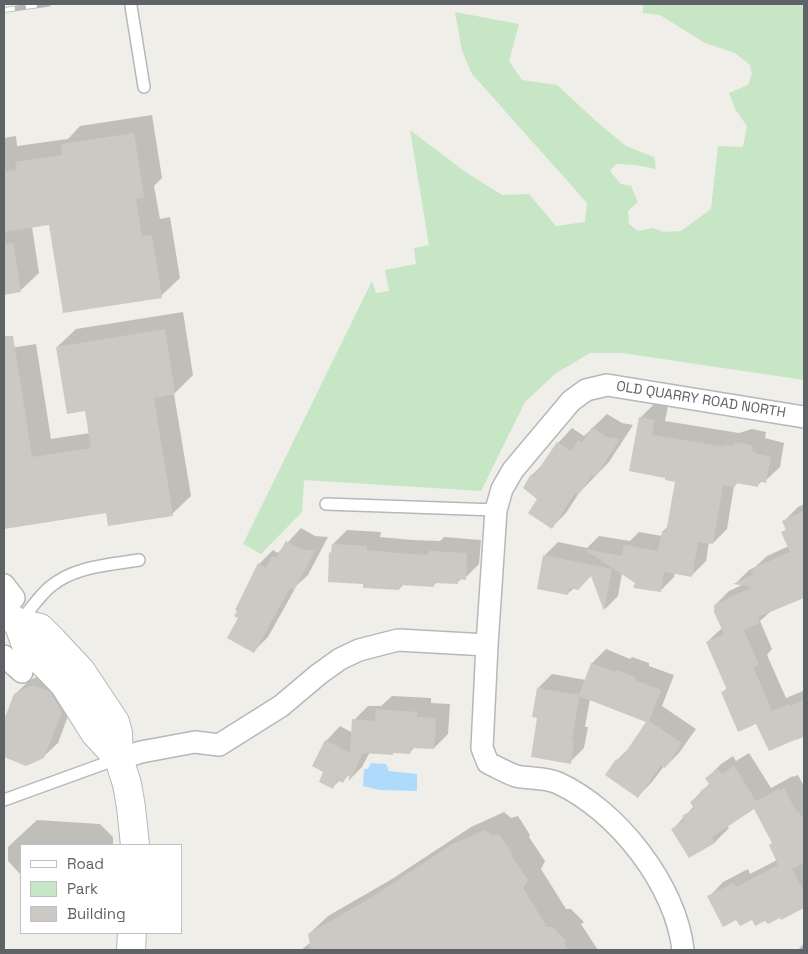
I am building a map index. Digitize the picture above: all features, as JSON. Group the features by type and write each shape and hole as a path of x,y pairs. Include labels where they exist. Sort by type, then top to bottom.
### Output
{"main road":[{"path":"10,605 26,645 64,684 98,737 119,759 129,792 135,844"},
{"path":"131,950 132,934"}],"street":[{"name":"OLD QUARRY ROAD NORTH","path":"683,950 682,939 673,911 650,866 630,838 598,808 556,782 515,775 488,764 482,748 496,510 502,488 513,470 571,401 586,390 608,385 804,417"},
{"path":"119,759 141,752 195,742 220,746 281,706 340,659 359,650 398,640 487,645"},
{"path":"4,656 22,672"}],"lane":[{"path":"130,6 144,86"},
{"path":"326,504 496,510"},
{"path":"10,605 50,587 66,576 93,568 139,560"},
{"path":"4,800 119,759"}],"green space":[{"path":"643,4 804,4 804,380 622,353 590,353 555,374 525,402 481,491 304,480 302,512 261,554 243,544 372,281 376,293 389,291 385,270 416,264 414,248 429,245 410,130 467,173 502,195 529,194 556,226 585,222 587,203 472,74 462,51 455,12 519,24 509,61 522,80 557,85 626,146 654,157 656,169 616,164 610,171 621,184 631,186 638,202 628,211 629,224 638,231 653,228 664,232 681,231 711,209 718,146 743,147 747,126 735,109 729,93 748,85 752,74 750,65 735,53 705,43 660,15 643,13"}],"water":[{"path":"371,763 386,764 389,771 417,774 417,791 379,790 363,786 364,769 368,769"}],"building":[{"path":"134,133 144,198 136,199 142,236 152,235 162,298 63,313 49,225 4,232 4,172 17,170 15,162 62,155 61,144"},
{"path":"13,243 21,292 4,295 4,244"},
{"path":"165,329 175,394 154,398 173,516 108,526 106,513 4,529 4,336 13,336 32,457 91,448 85,411 67,414 56,347"},
{"path":"639,417 654,420 652,435 725,447 725,445 733,446 733,443 737,444 737,442 753,446 752,452 756,452 756,454 771,457 766,483 759,481 758,487 736,483 735,487 723,485 713,544 698,542 692,577 664,572 661,592 633,588 635,583 584,549 622,556 624,545 658,551 662,531 666,532 675,482 665,480 665,478 629,471"},
{"path":"592,427 607,437 620,439 595,477 592,475 578,495 575,493 552,529 528,513 537,499 523,488 531,474 534,476 557,442 571,451 578,440 582,443"},
{"path":"804,511 804,598 758,617 760,623 744,630 759,665 753,667 772,711 804,700 804,736 769,751 756,724 738,732 721,692 727,690 706,642 724,634 714,612 714,605 753,587 733,584 754,574 751,569 790,552 781,532 786,530 782,521"},
{"path":"286,541 301,549 315,551 294,590 290,588 254,653 227,638 238,618 234,616 237,611 235,610 258,563 266,568 272,556 276,558"},
{"path":"332,544 367,546 367,550 428,555 429,551 467,553 466,580 458,579 458,584 434,583 434,587 400,585 399,590 363,588 363,584 328,582 329,552 331,553"},
{"path":"543,555 612,569 604,611 591,576 578,590 569,588 568,595 537,589"},
{"path":"591,663 616,672 617,670 636,678 635,680 661,690 649,721 682,743 665,768 661,765 638,798 605,775 616,759 621,759 646,722 579,696 572,741 574,741 571,764 531,757 537,718 532,717 537,688 579,695"},
{"path":"33,685 50,692 62,712 44,758 26,766 4,757 4,720 14,694"},
{"path":"376,709 417,712 417,717 436,718 434,749 411,748 410,754 393,753 393,755 363,753 349,782 349,776 347,776 343,783 337,780 333,789 319,782 323,772 312,766 325,740 350,753 352,719 375,721"},
{"path":"734,766 756,801 784,788 797,813 799,812 804,821 804,862 792,869 804,892 804,908 781,920 780,918 768,924 765,921 755,926 752,920 740,926 736,920 723,927 707,896 734,883 736,887 778,865 769,845 772,843 754,809 712,837 715,843 689,858 671,829 685,820 682,816 694,809 690,802 703,793 700,791 710,785 705,778 718,769 722,774"},
{"path":"485,830 492,836 499,834 513,855 511,856 528,880 523,888 547,927 553,927 566,941 564,943 568,950 311,950 308,934 372,897 451,845"}],"railway":[{"path":"4,10 48,4"}]}
